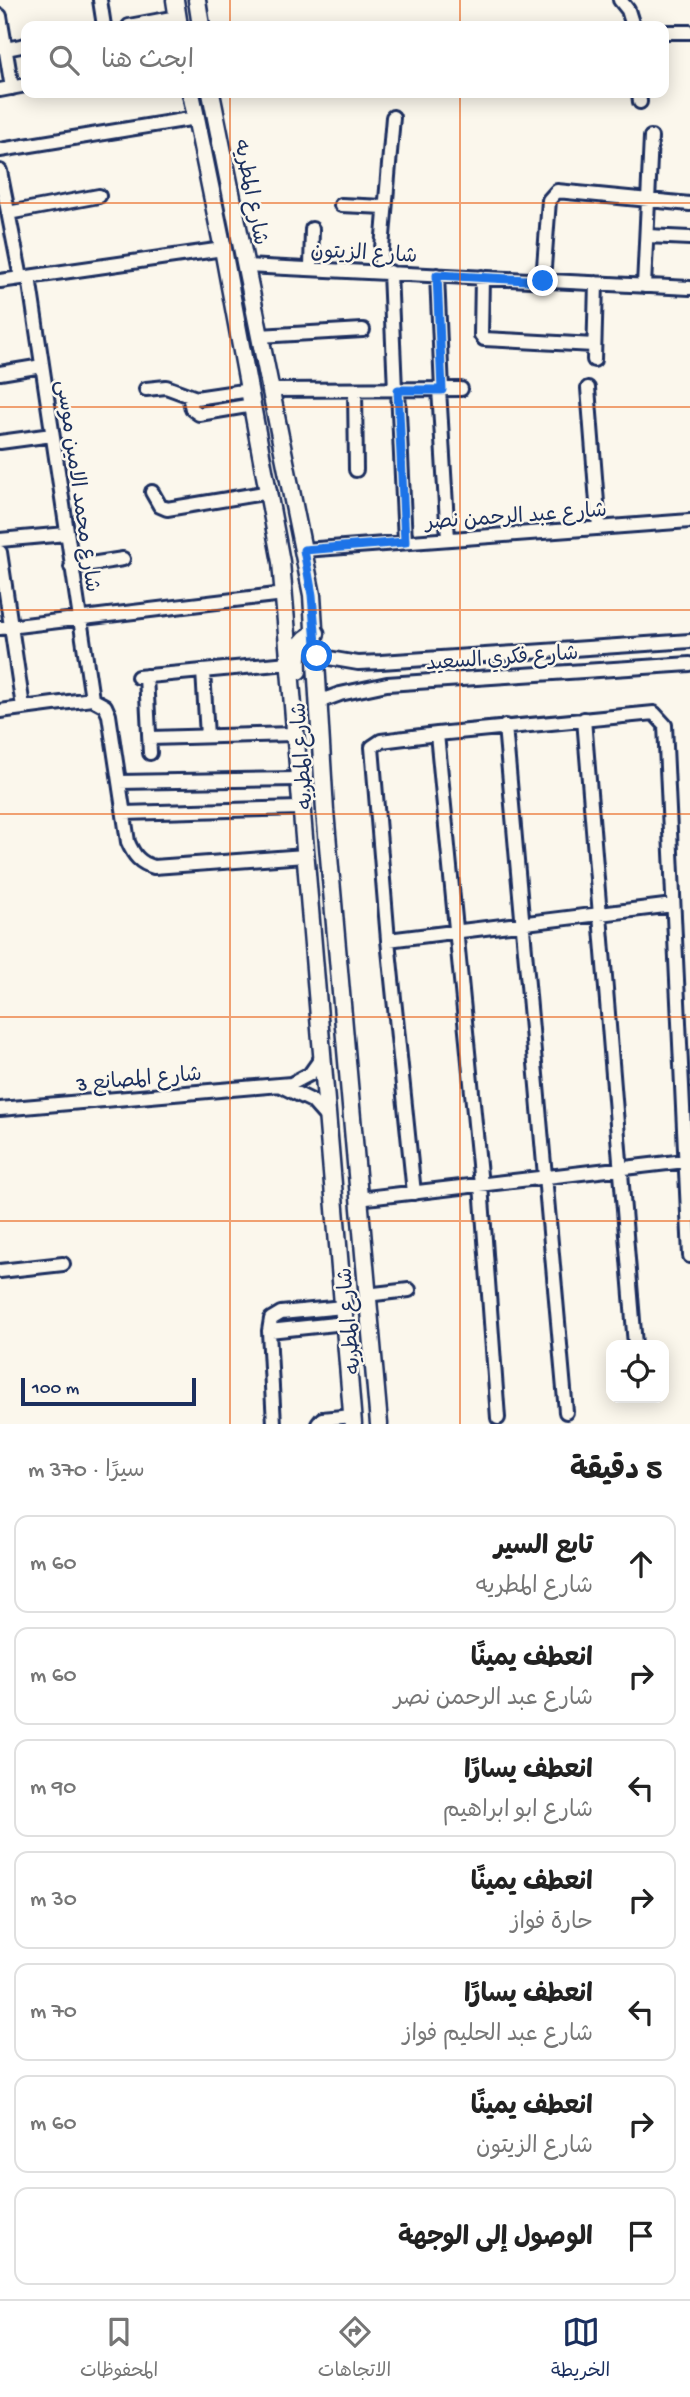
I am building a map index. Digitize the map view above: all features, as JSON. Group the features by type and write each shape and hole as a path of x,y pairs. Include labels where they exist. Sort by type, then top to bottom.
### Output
{"main road":[{"path":"175,0 178,21"},
{"path":"197,0 200,21"},
{"name":"شارع المطريه","path":"192,98 270,492 284,596 293,734 353,1420"},
{"name":"شارع المطريه","path":"212,98 312,595 318,702 358,1199 379,1424"},
{"path":"284,596 302,601 312,595"},
{"path":"290,698 299,684 298,649 305,638 316,633"}],"street":[{"path":"100,0 103,21"},
{"path":"620,0 628,10 631,21"},
{"path":"0,16 6,49 6,89"},
{"path":"669,32 690,32"},
{"path":"6,49 21,46"},
{"path":"393,117 385,207 385,272 396,390 405,542"},
{"path":"0,150 196,118"},
{"path":"644,286 651,137"},
{"name":"شارع محمد الامين موسى","path":"0,171 42,366 92,699"},
{"path":"543,281 551,195 566,190 690,204"},
{"path":"8,214 99,196"},
{"path":"341,205 385,207"},
{"path":"311,268 313,229"},
{"path":"647,236 690,238"},
{"path":"0,281 223,249"},
{"name":"شارع الزيتون","path":"245,266 690,288"},
{"path":"437,275 448,539"},
{"path":"482,277 481,335 484,339 594,345"},
{"path":"594,360 596,283"},
{"path":"259,336 363,330"},
{"path":"0,373 42,366"},
{"path":"146,390 166,387 189,397 252,397"},
{"path":"588,388 599,528"},
{"path":"269,390 461,389"},
{"path":"355,390 356,470"},
{"path":"0,442 52,435"},
{"path":"152,492 160,506 167,509 270,492"},
{"name":"شارع عبد الرحمن نصر","path":"304,550 690,521"},
{"path":"0,540 66,534"},
{"path":"0,552 5,628 23,707"},
{"path":"71,567 123,559"},
{"path":"5,628 284,596"},
{"name":"شارع فكري السعيد","path":"317,656 347,662 381,662 690,641"},
{"path":"150,753 142,677 288,663"},
{"name":"شارع فكري السعيد","path":"318,702 340,694 387,684 690,664"},
{"path":"203,671 207,736"},
{"path":"0,710 92,699 101,702 108,710 132,851 145,864 154,867 305,856"},
{"path":"414,1193 388,940 372,747 381,741 646,712 662,718 665,725 690,1256"},
{"path":"584,719 635,1340"},
{"path":"505,726 566,1412"},
{"path":"150,738 293,734"},
{"path":"437,734 481,1185 498,1418"},
{"path":"119,782 298,779"},
{"path":"124,813 300,808"},
{"path":"388,940 673,905"},
{"name":"شارع المصانع 3","path":"0,1109 281,1085 301,1080 322,1057"},
{"path":"281,1085 312,1101 327,1118"},
{"path":"358,1199 620,1169 687,1167"},
{"path":"0,1271 63,1264"},
{"path":"366,1295 409,1290"},
{"path":"274,1424 269,1331 271,1319 281,1313 344,1315"},
{"path":"318,1424 322,1419 353,1420"}],"route":[{"path":"317,656 312,595 304,550 405,542 398,390 442,390 437,275 543,281"}]}
